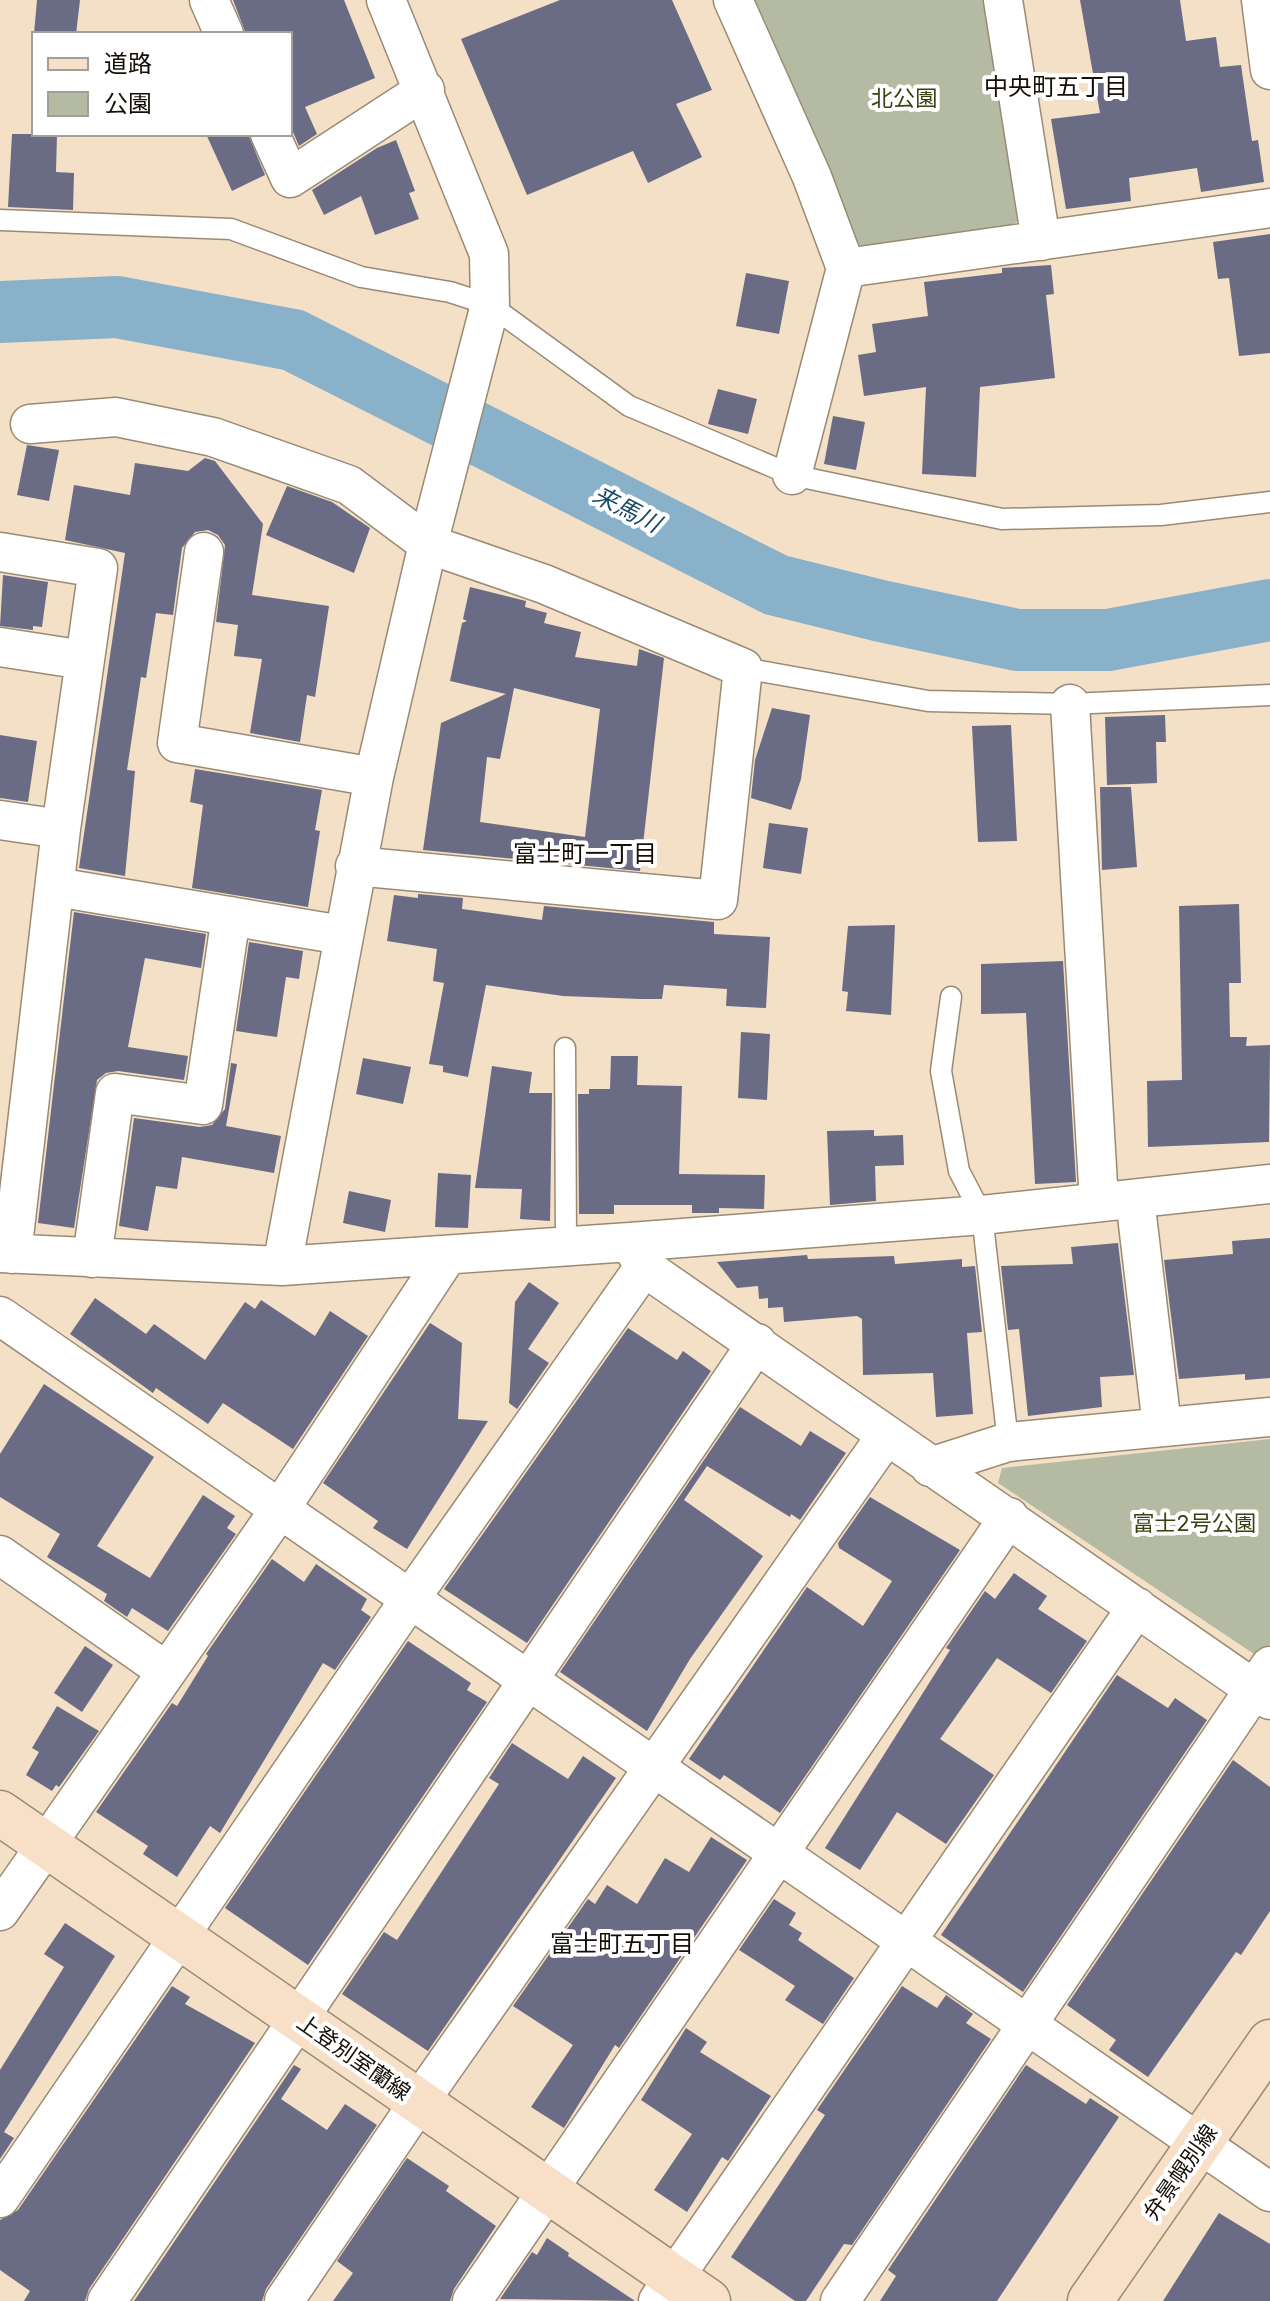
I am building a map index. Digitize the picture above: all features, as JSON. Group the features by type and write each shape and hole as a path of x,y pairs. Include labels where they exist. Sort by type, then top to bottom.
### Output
{"main road":[{"name":"上登別室蘭線","path":"0,1813 549,2190 680,2293"},
{"name":"弁景幌別線","path":"1090,2301 1270,2042"}],"street":[{"path":"209,0 223,32"},
{"path":"282,1266 374,777 432,530 490,305 489,254 386,0"},
{"path":"733,0 812,177 846,268 792,475"},
{"path":"1003,0 1041,241"},
{"path":"1261,0 1270,70"},
{"path":"271,136 290,178 425,90"},
{"path":"846,268 1270,208"},
{"path":"30,424 116,417 213,437 349,485 432,530 544,584 743,668 718,900 355,866"},
{"path":"0,552 98,568 6,1254 282,1266 566,1247 637,1255 1270,1184"},
{"path":"204,552 177,743 374,777"},
{"path":"0,647 84,660"},
{"path":"1070,704 1117,1200 1162,1426"},
{"path":"0,820 61,829"},
{"path":"56,887 342,935"},
{"path":"92,1258 115,1093 203,1105 231,916"},
{"path":"637,1255 930,1467 1009,1517 1137,1607 1265,1685 840,2301"},
{"path":"0,2198 410,1599 637,1255"},
{"path":"0,1911 280,1509 447,1256"},
{"path":"0,1316 1027,2028 1270,2192"},
{"path":"107,2301 526,1679 757,1343"},
{"path":"930,1467 1008,1442 1270,1417"},
{"path":"284,2301 419,2102 886,1436"},
{"path":"472,2301 1009,1517"},
{"path":"0,1555 166,1671"},
{"path":"680,2293 903,1942 1137,1607"}],"lane":[{"path":"0,220 231,229 361,277 450,292 490,305 629,406 792,475 1002,519 1161,515 1270,502"},
{"path":"743,668 928,701 1070,704 1270,695"},
{"path":"951,997 941,1071 959,1171 982,1215 1008,1442"},
{"path":"565,1048 566,1247"}],"green space":[{"name":"北公園","path":"754,0 989,0 1022,218 1012,225 861,249"},
{"name":"富士2号公園","path":"1270,1439 1270,1644 1260,1658 998,1483 1002,1468"}],"building":[{"path":"37,0 80,0 76,32 34,32"},
{"path":"233,0 344,0 375,78 305,107 317,134 299,146 292,130 292,32 245,32"},
{"path":"560,0 672,0 712,90 676,104 702,157 648,183 633,151 527,195 461,39"},
{"path":"1080,0 1180,0 1186,41 1216,37 1220,67 1241,65 1252,141 1258,140 1264,182 1201,192 1197,168 1129,178 1131,201 1066,209 1051,119 1100,113"},
{"path":"12,134 57,136 56,172 74,173 73,210 8,207"},
{"path":"207,136 249,136 265,175 232,191"},
{"path":"396,140 415,191 409,193 419,219 375,235 361,196 324,215 312,190 377,148"},
{"path":"1270,234 1270,353 1239,356 1229,278 1218,279 1213,242"},
{"path":"1051,265 1054,294 1046,295 1055,378 980,387 976,477 922,474 926,387 864,396 858,355 876,352 872,324 928,316 924,282 1002,273 1002,268"},
{"path":"746,273 789,281 779,334 736,326"},
{"path":"718,389 757,399 748,434 708,424"},
{"path":"833,416 865,422 856,470 824,464"},
{"path":"27,445 59,450 49,501 17,495"},
{"path":"205,458 215,461 263,524 252,595 329,606 315,697 307,695 300,742 250,733 262,659 234,656 238,625 216,622 225,545 218,535 208,530 195,532 182,548 173,615 156,613 146,678 141,677 127,770 135,771 125,876 79,868 125,553 65,540 74,485 130,495 135,463 188,471"},
{"path":"287,486 332,502 370,528 354,573 266,535"},
{"path":"3,575 48,582 42,627 33,626 33,630 0,626"},
{"path":"470,587 526,601 525,607 547,613 544,623 581,632 575,657 637,666 639,649 664,658 640,871 423,850 441,723 506,694 450,681 462,623 467,621 463,619","holes":["514,688 600,709 585,837 480,822 487,757 500,759"]},
{"path":"772,708 810,715 801,779 791,810 751,798 755,760"},
{"path":"1165,715 1166,742 1156,742 1157,783 1107,785 1105,717"},
{"path":"1011,725 1017,841 978,842 972,726"},
{"path":"0,735 37,741 28,802 0,798"},
{"path":"195,769 322,790 315,830 320,831 308,907 192,888 203,805 190,802"},
{"path":"1100,787 1131,787 1137,867 1102,870"},
{"path":"769,823 808,828 801,874 763,868"},
{"path":"418,894 463,898 462,909 542,920 544,906 714,922 714,934 770,937 766,1008 726,1006 727,989 664,985 662,999 640,999 563,996 486,985 468,1077 443,1072 443,1066 429,1064 444,983 433,981 437,949 387,941 394,895 418,898"},
{"path":"1239,904 1241,983 1229,983 1230,1037 1247,1037 1246,1046 1270,1045 1269,1142 1148,1147 1147,1081 1182,1080 1179,906"},
{"path":"74,912 206,934 201,968 145,958 128,1047 188,1056 184,1080 118,1071 106,1073 97,1080 74,1228 38,1223"},
{"path":"895,925 891,1015 846,1011 848,992 842,991 848,926"},
{"path":"249,942 303,951 299,979 286,977 277,1037 236,1031"},
{"path":"1063,961 1076,1182 1035,1184 1026,1013 981,1014 981,964"},
{"path":"741,1032 770,1034 767,1100 738,1098"},
{"path":"611,1056 638,1056 637,1085 682,1086 679,1174 765,1175 764,1209 719,1208 719,1213 692,1213 692,1205 614,1205 614,1214 579,1214 578,1094 589,1094 589,1089 610,1089"},
{"path":"363,1058 411,1067 403,1104 356,1094"},
{"path":"231,1063 237,1064 226,1126 281,1136 274,1173 182,1157 177,1189 156,1186 148,1231 119,1226 134,1118 200,1127 212,1125 225,1109"},
{"path":"492,1066 532,1072 529,1093 552,1093 550,1221 520,1219 522,1189 475,1188"},
{"path":"874,1130 874,1136 903,1135 904,1165 875,1166 876,1201 830,1205 827,1131"},
{"path":"438,1173 471,1175 468,1228 435,1227"},
{"path":"349,1191 391,1200 385,1232 343,1223"},
{"path":"1270,1238 1270,1378 1245,1380 1245,1374 1179,1379 1164,1260 1233,1254 1232,1241"},
{"path":"1118,1243 1134,1375 1100,1377 1102,1407 1028,1416 1019,1329 1008,1330 1001,1266 1073,1264 1071,1247"},
{"path":"807,1255 808,1259 894,1256 895,1264 962,1259 962,1267 975,1266 982,1332 967,1333 973,1414 936,1417 933,1373 863,1375 862,1319 857,1316 784,1322 783,1307 768,1308 768,1298 759,1299 758,1286 737,1288 717,1262"},
{"path":"529,1282 559,1303 528,1349 549,1363 517,1409 509,1403 515,1302"},
{"path":"95,1298 146,1334 154,1324 205,1360 245,1302 255,1309 261,1300 315,1336 330,1311 368,1336 293,1449 223,1403 208,1424 156,1388 153,1393 70,1334"},
{"path":"430,1323 462,1343 458,1419 488,1421 407,1549 373,1528 378,1521 323,1483"},
{"path":"628,1328 677,1360 683,1351 711,1371 527,1643 444,1589"},
{"path":"44,1384 154,1457 97,1546 150,1578 203,1495 235,1516 227,1528 236,1534 168,1631 132,1608 127,1617 104,1601 107,1594 47,1557 60,1534 0,1497 0,1454"},
{"path":"740,1407 801,1446 810,1431 846,1453 800,1520 791,1514 790,1517 707,1466 684,1500 763,1556 690,1659 647,1731 560,1672"},
{"path":"870,1497 960,1550 780,1813 724,1775 720,1780 689,1759 807,1587 863,1626 892,1581 839,1548 838,1543"},
{"path":"272,1559 304,1582 316,1564 367,1599 361,1610 371,1617 335,1670 323,1663 220,1833 210,1826 177,1877 143,1854 148,1846 96,1812 172,1703 177,1706 208,1656 206,1654"},
{"path":"1014,1573 1047,1596 1038,1609 1087,1641 1051,1693 997,1658 940,1739 994,1775 946,1844 897,1812 860,1870 825,1848 950,1650 946,1648 985,1591 995,1599"},
{"path":"408,1641 471,1683 467,1690 487,1702 308,1965 225,1908"},
{"path":"85,1646 113,1665 82,1712 54,1693"},
{"path":"1117,1675 1168,1708 1175,1698 1207,1720 1023,1992 941,1935"},
{"path":"57,1706 99,1731 59,1787 56,1785 52,1791 26,1775 39,1752 32,1748"},
{"path":"512,1743 568,1779 583,1756 616,1778 428,2051 342,1994 384,1932 397,1940 499,1784 489,1778"},
{"path":"1233,1760 1270,1787 1270,1911 1241,1955 1236,1952 1148,2077 1109,2050 1116,2040 1067,2005"},
{"path":"711,1837 747,1860 619,2048 615,2045 564,2128 531,2107 573,2045 513,2006 588,1899 595,1904 607,1885 637,1904 665,1858 689,1872"},
{"path":"774,1899 796,1913 789,1925 802,1933 798,1940 854,1978 823,2024 785,2000 795,1986 739,1950"},
{"path":"65,1923 115,1956 4,2132 14,2138 0,2159 0,2070 64,1967 44,1954"},
{"path":"172,1986 190,1997 185,2004 255,2043 89,2289 85,2301 24,2301 30,2291 0,2270 0,2220 18,2210"},
{"path":"902,1986 937,2008 946,1995 973,2014 966,2023 991,2039 852,2245 844,2244 806,2301 795,2301 731,2257 825,2115 817,2110"},
{"path":"686,2028 707,2042 700,2052 771,2096 728,2161 722,2157 687,2212 654,2190 692,2134 641,2100"},
{"path":"294,2065 301,2069 281,2099 327,2130 345,2104 377,2125 266,2289 262,2301 134,2301"},
{"path":"1026,2065 1086,2104 1090,2098 1119,2117 997,2301 880,2301 896,2276 888,2270"},
{"path":"407,2158 449,2186 446,2191 496,2226 454,2289 450,2301 333,2301 353,2273 337,2261"},
{"path":"1219,2213 1270,2244 1270,2301 1163,2301"},
{"path":"547,2238 569,2253 568,2256 635,2301 500,2299 532,2252 537,2255"}],"waterway":[{"name":"来馬川","path":"0,312 117,307 293,340 776,585 881,611 1017,640 1108,640 1270,610"}],"district":[{"name":"中央町五丁目","path":"1056,86"},
{"name":"富士町一丁目","path":"585,853"},
{"name":"富士町五丁目","path":"622,1943"}]}
